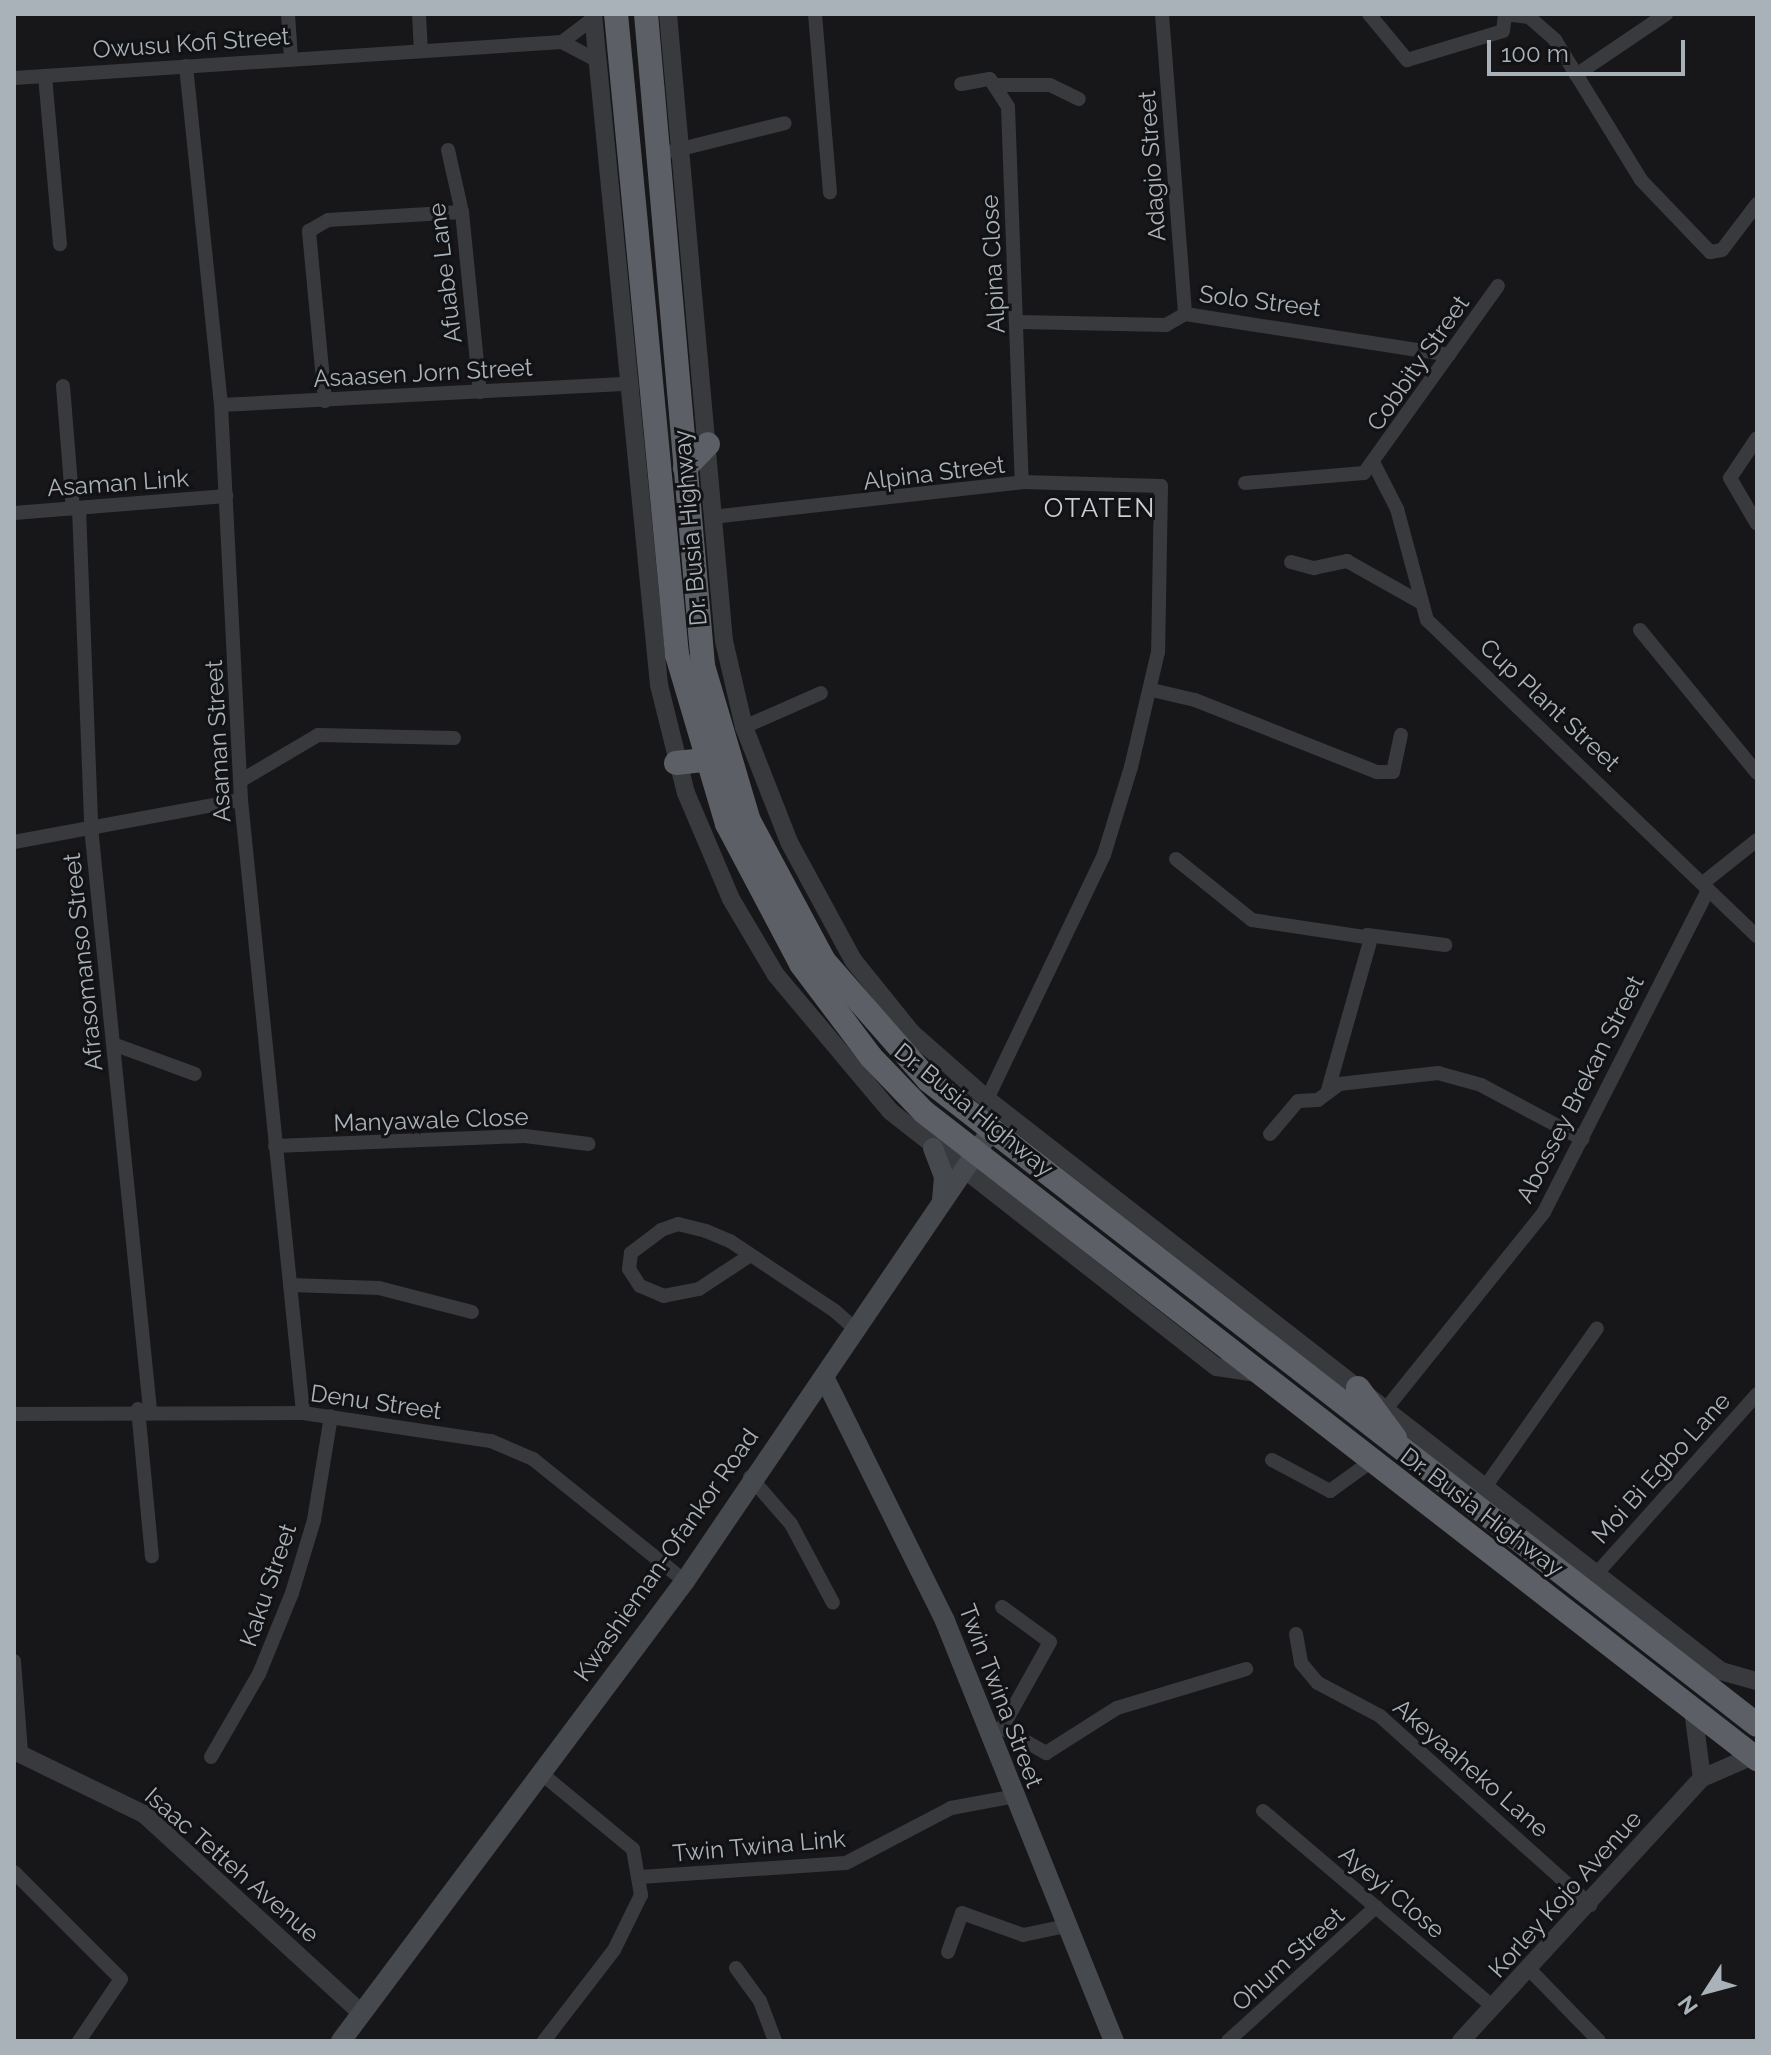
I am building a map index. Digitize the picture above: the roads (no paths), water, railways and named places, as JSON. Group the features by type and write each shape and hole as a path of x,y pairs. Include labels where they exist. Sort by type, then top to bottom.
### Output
{"highway":[{"name":"Dr. Busia Highway","path":"646,14 669,152 685,468 703,666 733,781 766,861 816,950 872,1023 992,1129 1194,1285 1386,1421 1405,1453 1757,1725"},
{"name":"Dr. Busia Highway","path":"601,15 671,614 703,760 781,931 871,1057 977,1153 1755,1757"},
{"path":"685,468 708,444"},
{"path":"676,763 703,760"},
{"path":"871,1057 965,1129 992,1129"},
{"path":"977,1153 1011,1166 1146,1271 1194,1285"},
{"path":"1358,1388 1386,1421"}],"main road":[{"name":"Kwashieman-Ofankor Road","path":"341,2041 685,1581 750,1477 824,1377 992,1129"},
{"path":"933,1148 944,1177 942,1202"},
{"name":"Twin Twina Street","path":"824,1377 930,1587 995,1730 1011,1797 1114,2041"}],"street":[{"path":"288,14 291,58"},
{"path":"419,14 421,50"},
{"name":"Dr. Busia Highway","path":"668,14 669,152 708,444 724,641 744,727 789,842 853,960 912,1033 987,1099 1358,1388"},
{"path":"815,14 830,192"},
{"name":"Adagio Street","path":"1162,14 1185,314"},
{"path":"1369,14 1407,60 1503,31 1505,14 1540,23 1641,180 1710,252 1722,250 1757,204"},
{"path":"1576,75 1666,14"},
{"path":"598,61 562,42 601,15"},
{"name":"Dr. Busia Highway","path":"601,15 598,61 651,625 676,763 725,886 776,975 830,1046 933,1148 962,1174 1217,1367 1263,1374"},
{"name":"Owusu Kofi Street","path":"14,78 562,42"},
{"name":"Asaman Street","path":"186,66 221,405 241,800 303,1413"},
{"path":"45,76 60,244"},
{"path":"961,84 1050,85 1079,99"},
{"name":"Alpina Close","path":"998,85 1010,118 1022,482"},
{"path":"669,152 785,123"},
{"name":"Afuabe Lane","path":"448,150 462,212 480,392"},
{"path":"325,401 309,231 328,220 462,212"},
{"name":"Cobbity Street","path":"1418,601 1406,535 1374,464 1498,286"},
{"name":"Solo Street","path":"1019,322 1166,325 1185,314 1449,355"},
{"name":"Asaasen Jorn Street","path":"221,405 627,384"},
{"name":"Afrasomanso Street","path":"63,386 76,509 91,827 144,1410 152,1556"},
{"path":"1757,438 1730,478 1757,524"},
{"path":"1245,483 1352,476 1374,464"},
{"name":"Alpina Street","path":"712,517 1022,482 1161,486 1163,584 1152,690"},
{"name":"Asaman Link","path":"14,513 226,496"},
{"name":"Cup Plant Street","path":"1291,562 1314,568 1347,561 1418,601 1433,626 1757,936"},
{"path":"1640,630 1757,773"},
{"path":"987,1099 1104,855 1152,690 1195,700 1377,772 1393,772 1401,735"},
{"path":"744,727 821,693"},
{"path":"242,780 326,733 454,738"},
{"path":"14,842 241,800"},
{"path":"1705,886 1757,840"},
{"path":"1176,859 1252,920 1445,945"},
{"name":"Abossey Brekan Street","path":"1386,1421 1544,1212 1705,886"},
{"path":"1327,1093 1329,1066 1372,943 1367,935"},
{"path":"113,1044 195,1074"},
{"path":"1270,1134 1298,1101 1327,1093 1339,1084 1438,1073 1481,1085 1582,1139"},
{"name":"Manyawale Close","path":"275,1146 525,1136 588,1144"},
{"path":"749,1256 699,1289 664,1296 640,1286 629,1269 631,1253 678,1224 706,1231 749,1256 855,1329"},
{"path":"290,1285 379,1288 472,1312"},
{"path":"1485,1487 1597,1328"},
{"name":"Moi Bi Egbo Lane","path":"1598,1572 1757,1394"},
{"name":"Denu Street","path":"14,1414 144,1410 303,1413 511,1447 685,1581"},
{"name":"Kaku Street","path":"211,1757 259,1674 292,1593 314,1520 331,1416"},
{"path":"1386,1421 1485,1487 1598,1572 1721,1671 1757,1681"},
{"path":"1272,1460 1330,1491 1373,1460"},
{"path":"750,1477 783,1512 833,1603"},
{"path":"1002,1607 1050,1642 995,1730 1046,1753 1117,1708 1246,1669"},
{"name":"Akeyaaheko Lane","path":"1296,1634 1301,1663 1318,1683 1380,1716 1591,1905"},
{"path":"14,1661 17,1752"},
{"path":"1693,1710 1702,1778"},
{"name":"Isaac Tetteh Avenue","path":"17,1752 144,1814 362,2014"},
{"name":"Korley Kojo Avenue","path":"1461,2041 1591,1905 1702,1778 1755,1757"},
{"path":"542,1774 633,1849 640,1877 626,1932 544,2041"},
{"name":"Twin Twina Link","path":"640,1877 846,1863 951,1808 1011,1797"},
{"name":"Ayeyi Close","path":"1263,1811 1493,2007"},
{"path":"14,1872 116,1970 121,1988 79,2041"},
{"name":"Ohum Street","path":"1228,2041 1376,1907"},
{"path":"948,1952 962,1913 1023,1935 1066,1926"},
{"path":"736,1968 760,2001 775,2041"},
{"path":"1529,1969 1599,2041"}],"district":[{"name":"OTATEN","path":"1100,509"}]}
